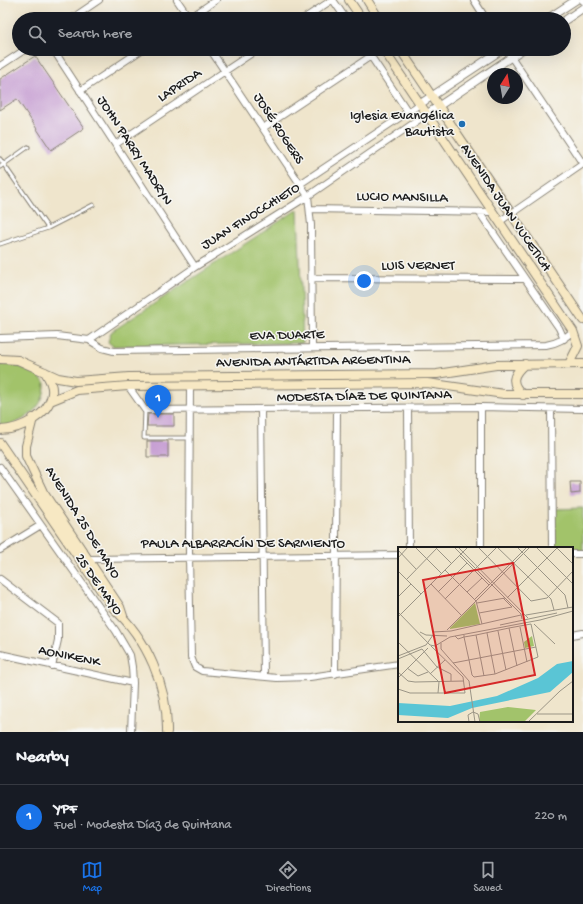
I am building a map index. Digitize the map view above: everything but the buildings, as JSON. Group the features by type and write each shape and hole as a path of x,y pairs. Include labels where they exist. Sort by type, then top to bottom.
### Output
{"main road":[{"path":"349,0 357,12"},
{"path":"367,0 375,12"},
{"name":"AVENIDA JUAN VUCETICH","path":"387,56 573,331 578,346 569,364"},
{"name":"AVENIDA JUAN VUCETICH","path":"405,56 583,320"},
{"name":"AVENIDA ANTÁRTIDA ARGENTINA","path":"0,359 18,360 62,380 76,381 129,377 437,374 496,365 583,364"},
{"path":"523,395 515,386 514,381 518,370 525,364"},
{"path":"0,430 20,427 41,413 50,401 52,392 51,382 45,372"},
{"name":"AVENIDA ANTÁRTIDA ARGENTINA","path":"50,401 77,390 128,386 190,385 427,383 523,395 583,394"},
{"name":"AVENIDA 25 DE MAYO","path":"34,418 26,442 26,456 43,492 120,608 123,617"},
{"name":"AVENIDA 25 DE MAYO","path":"0,443 113,608 123,617 145,649 157,673 166,706 167,732"}],"street":[{"path":"81,12 99,0"},
{"path":"177,0 185,12"},
{"path":"199,12 216,0"},
{"path":"314,12 332,0 341,12"},
{"path":"474,0 482,12"},
{"path":"558,12 576,0"},
{"path":"571,16 583,8"},
{"path":"0,66 15,56"},
{"name":"JOHN PARRY MADRYN","path":"58,56 195,267"},
{"path":"80,91 132,56"},
{"name":"JOSÉ ROGERS","path":"215,56 308,196 310,209 312,278 312,348"},
{"name":"LAPRIDA","path":"116,144 248,56"},
{"path":"263,128 371,56 408,112"},
{"path":"420,104 493,56"},
{"path":"427,114 512,57 583,164 499,222"},
{"name":"JUAN FINOCCHIETO","path":"300,184 420,104"},
{"name":"JUAN FINOCCHIETO","path":"89,340 195,267 308,196 427,114"},
{"name":"LUCIO MANSILLA","path":"310,209 492,212"},
{"path":"479,212 559,328 564,340 573,331"},
{"name":"LUIS VERNET","path":"312,278 524,279"},
{"name":"EVA DUARTE","path":"0,338 57,336 89,340 102,348 114,352 546,345 564,340"},
{"path":"190,385 189,556 191,657 195,667 202,672 310,677 398,664"},
{"path":"128,386 144,410"},
{"path":"481,407 481,547"},
{"name":"MODESTA DÍAZ DE QUINTANA","path":"144,410 481,407 583,409"},
{"path":"408,408 409,547"},
{"path":"335,674 337,409"},
{"path":"551,409 552,547"},
{"path":"261,410 264,676"},
{"name":"25 DE MAYO","path":"0,467 124,644 130,655 133,683 131,732"},
{"path":"0,550 41,525"},
{"name":"PAULA ALBARRACÍN DE SARMIENTO","path":"88,559 189,556 398,555"},
{"path":"0,579 58,623 58,640 52,666"},
{"path":"573,635 583,633"},
{"name":"AONIKENK","path":"0,654 133,683"}],"lane":[{"path":"0,167 28,147"},
{"path":"0,159 48,228"},
{"path":"0,244 48,228 93,205"},
{"path":"144,410 144,438 189,438"}],"green space":[{"path":"298,209 303,343 113,346 108,342 111,332"},
{"path":"9,363 35,372 45,383 44,392 42,400 32,413 17,422 0,426 0,364"},
{"path":"583,508 583,551 573,551 573,547 555,547 554,509"}],"place":[{"name":"Iglesia Evangélica Bautista","path":"462,124"},
{"name":"YPF","path":"158,418"}]}
